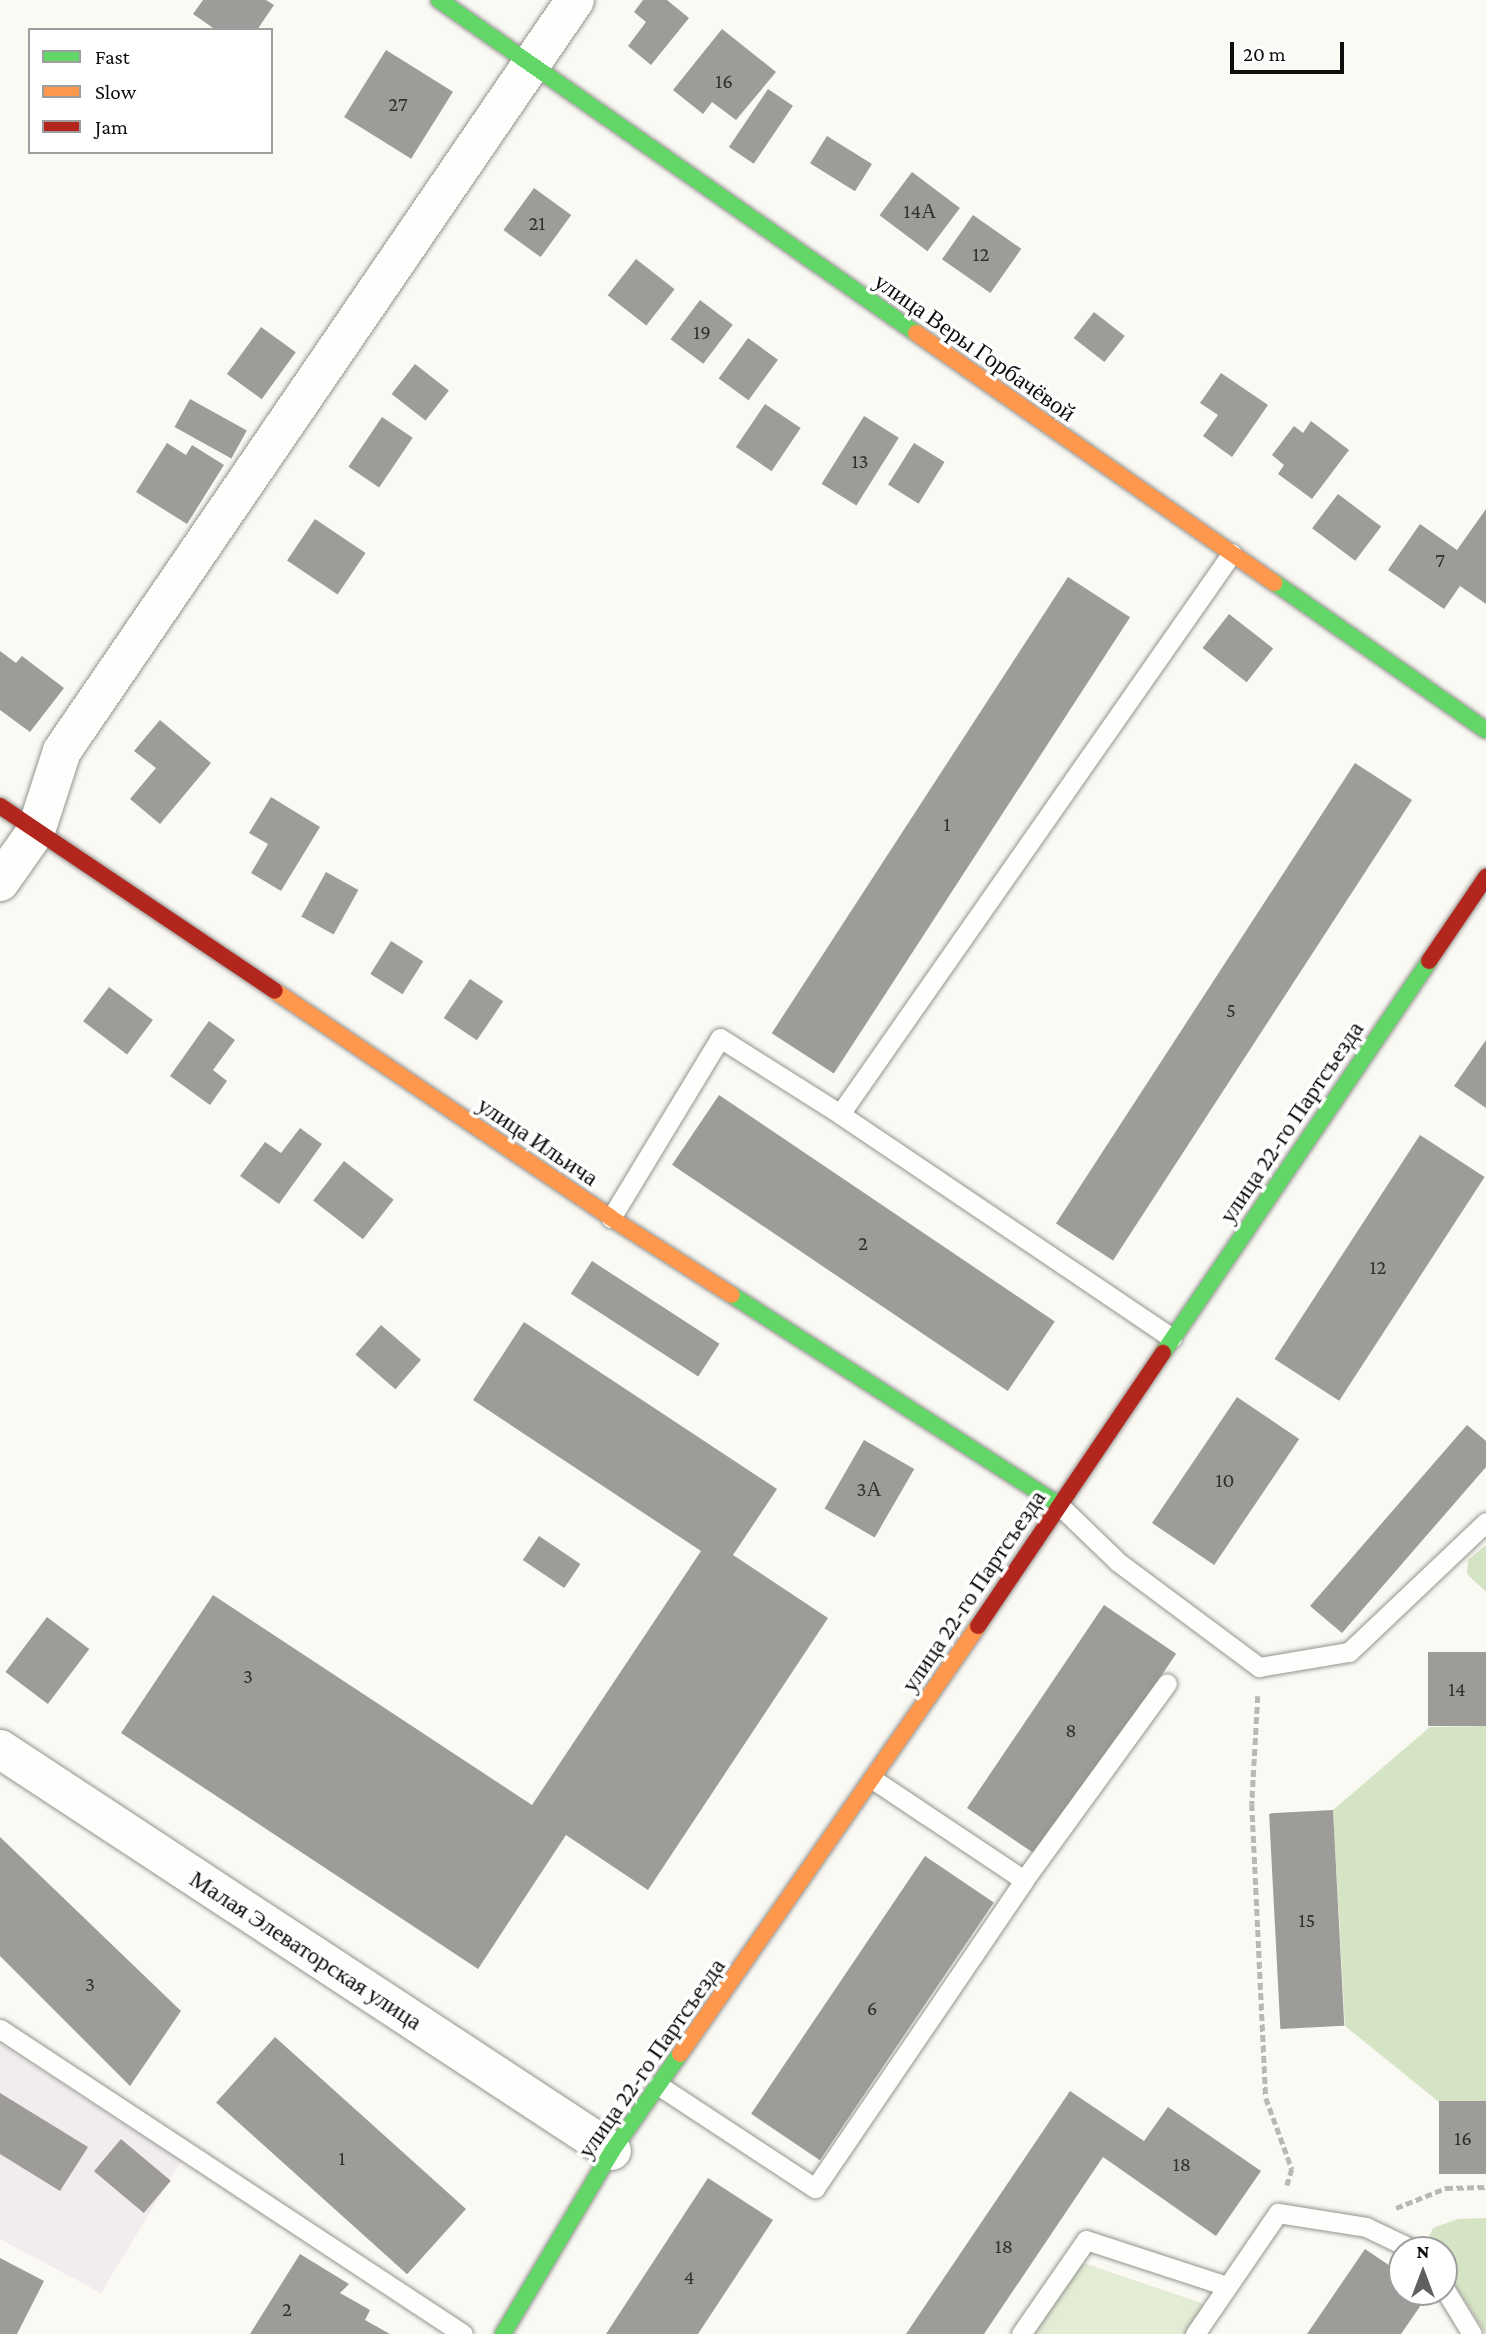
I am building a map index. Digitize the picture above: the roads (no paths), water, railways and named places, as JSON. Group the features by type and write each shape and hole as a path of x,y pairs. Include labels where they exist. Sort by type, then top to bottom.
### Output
{"street":[{"name":"улица Веры Горбачёвой","path":"439,0 1486,730"},
{"path":"0,883 36,831 62,751 575,0"},
{"name":"улица Ильича","path":"0,806 611,1217 1058,1504"},
{"name":"улица 22-го Партсъезда","path":"503,2334 612,2151 874,1780 1058,1504 1486,877"},
{"name":"Малая Элеваторская улица","path":"0,1749 612,2151"}],"lane":[{"path":"840,1114 1232,553"},
{"path":"611,1217 720,1038 840,1114 1172,1338"},
{"path":"1058,1504 1118,1562 1259,1667 1349,1652 1486,1522"},
{"path":"658,2085 815,2188 1024,1880 1167,1683"},
{"path":"874,1780 1024,1880"},
{"path":"0,2028 463,2334"},
{"path":"1195,2334 1278,2213 1366,2227 1388,2238"},
{"path":"1021,2334 1086,2240 1227,2286"},
{"path":"1455,2306 1472,2334"}]}
